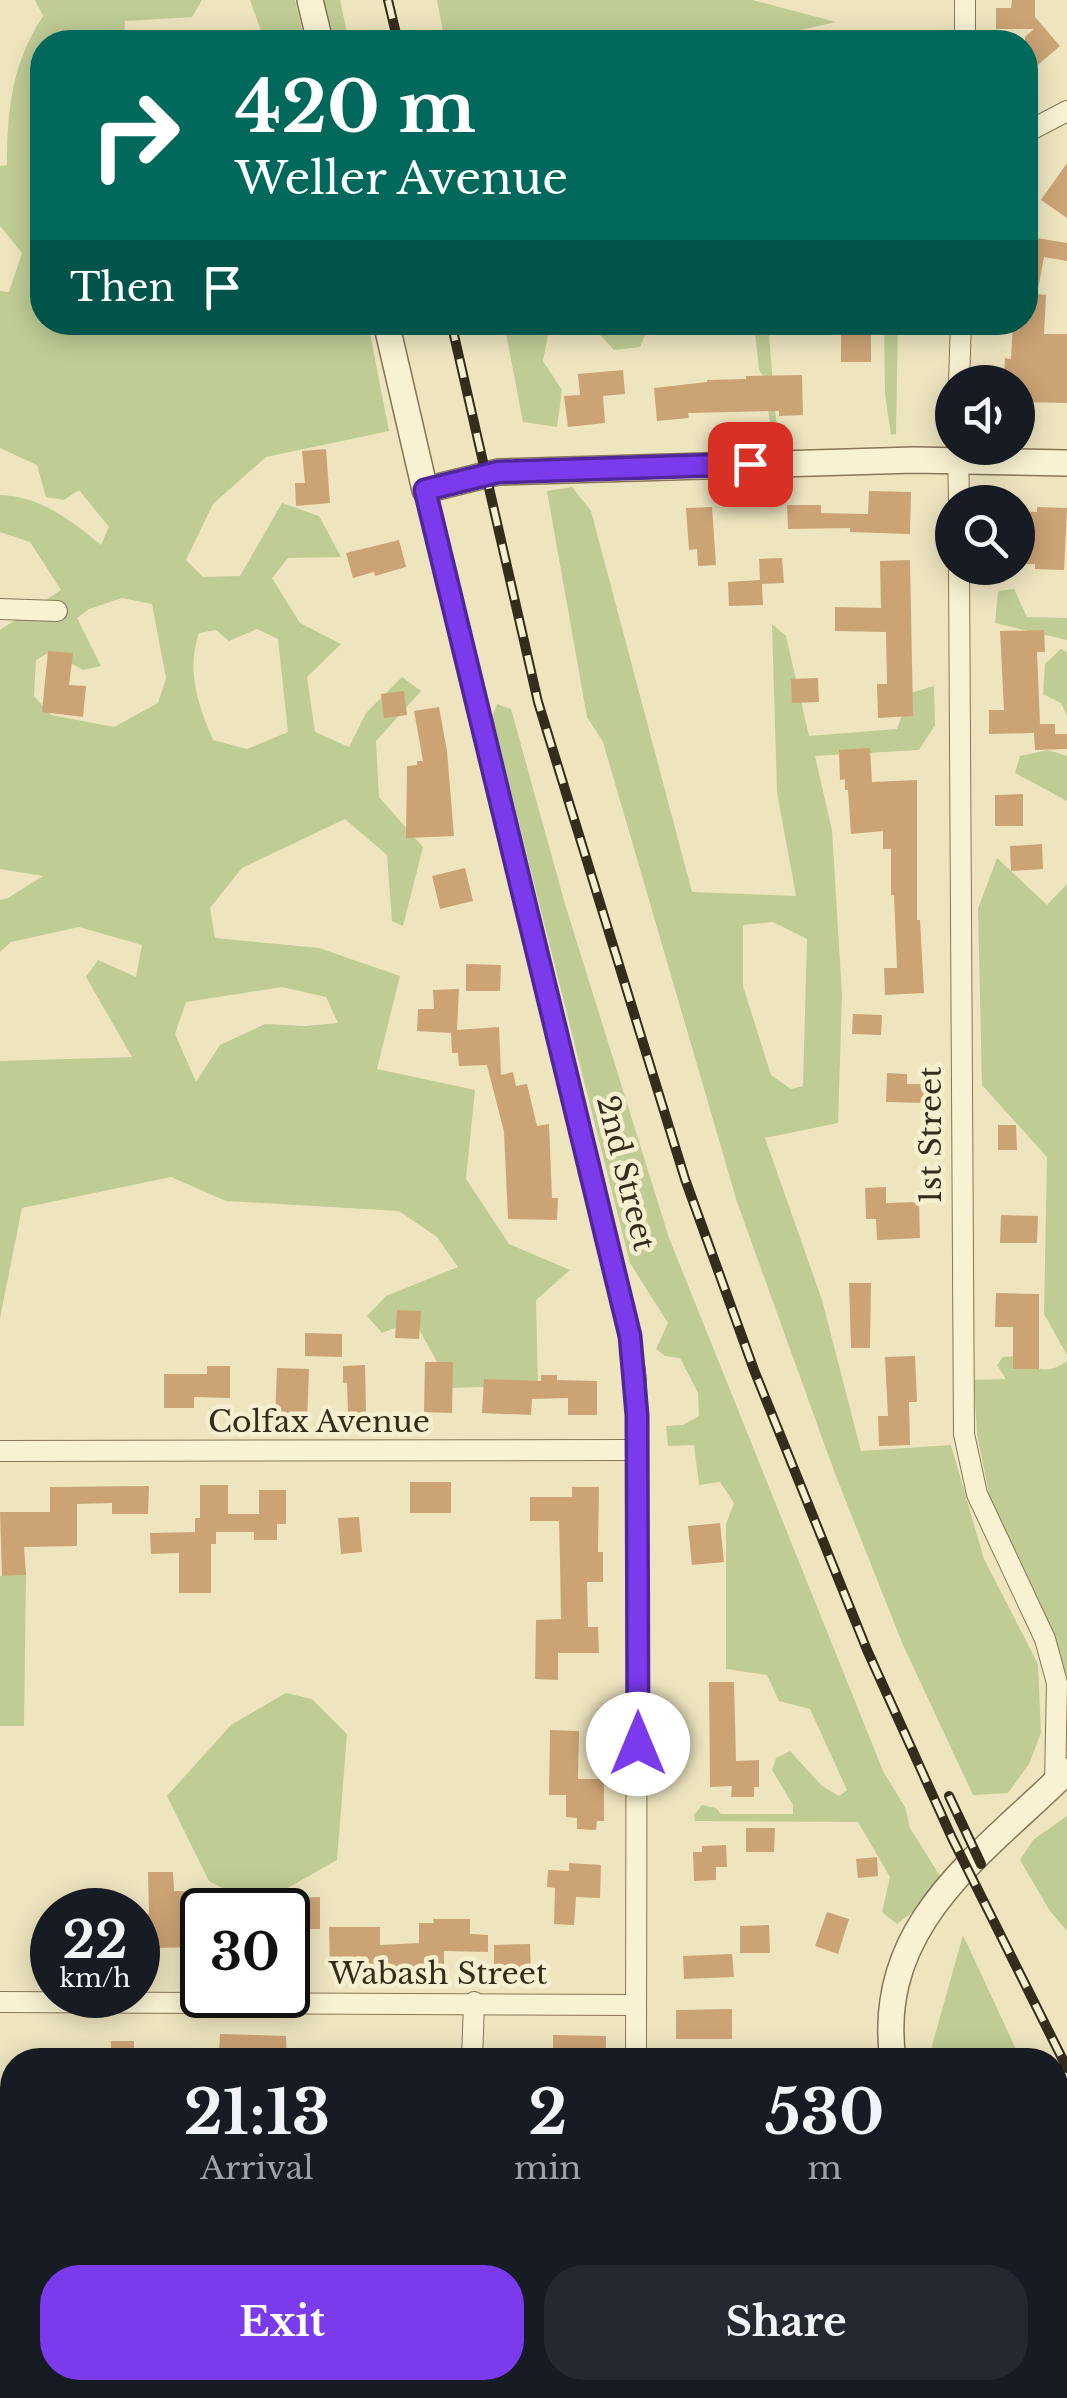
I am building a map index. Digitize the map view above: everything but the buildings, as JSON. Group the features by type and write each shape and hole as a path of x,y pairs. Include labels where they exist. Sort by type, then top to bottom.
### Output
{"street":[{"path":"310,0 317,30"},
{"path":"965,0 965,30"},
{"path":"1038,126 1067,111"},
{"name":"2nd Street","path":"389,335 622,1298 636,1379 636,2048"},
{"path":"960,365 961,335"},
{"path":"425,490 498,472 935,457"},
{"path":"1035,460 1067,463"},
{"name":"1st Street","path":"893,2048 897,1983 907,1947 922,1920 942,1893 1061,1777 1062,1687 1045,1639 976,1494 964,1434 959,585"},
{"path":"0,609 57,611"},
{"name":"Colfax Avenue","path":"0,1451 637,1450"},
{"name":"Wabash Street","path":"0,2002 636,2005"},
{"path":"472,2048 474,2002"}],"green space":[{"path":"35,0 202,0 192,17 125,21 125,30 35,30 43,16"},
{"path":"250,0 295,0 302,30 261,30"},
{"path":"321,0 340,0 346,30 328,30"},
{"path":"437,0 752,0 836,22 801,30 443,30"},
{"path":"30,40 30,335 370,335 389,431 266,457 213,504 186,560 203,577 240,576 282,503 319,516 341,557 288,558 272,578 300,623 341,644 307,677 315,732 349,747 366,713 402,677 421,691 376,741 379,797 423,847 403,926 392,921 387,855 345,819 242,868 210,908 215,938 319,948 400,976 377,1069 475,1090 466,1179 509,1244 570,1270 536,1300 538,1385 451,1388 414,1320 382,1333 367,1316 386,1296 458,1267 437,1237 399,1211 226,1201 171,1177 22,1208 0,1318 0,1061 132,1057 86,977 98,960 136,977 142,945 79,927 11,942 0,952 0,900 43,876 0,869 0,630 61,590 30,542 0,532 0,495 42,505 101,545 109,527 79,490 64,500 46,497 37,465 0,448 0,291 9,292 22,253 0,226 0,166 7,165 10,106","holes":["122,598 152,604 166,678 158,703 114,727 51,715 34,696 36,660 50,652 83,670 101,666 77,618 89,609","257,629 278,639 288,732 247,749 213,740 196,688 195,647 199,633 216,630 229,641","282,987 326,997 338,1023 265,1024 220,1045 196,1082 175,1034 186,1002"]},
{"path":"506,335 548,335 543,361 562,390 557,427 523,422"},
{"path":"600,335 645,335 640,347 614,350"},
{"path":"755,335 769,335 777,432 771,429"},
{"path":"884,335 898,335 896,434 891,435 885,394"},
{"path":"572,487 591,511 692,892 796,896 777,792 772,624 786,636 809,736 897,729 910,693 934,686 935,725 919,750 815,756 832,830 842,995 838,1123 765,1138 822,1300 861,1451 951,1445 984,1559 1038,1664 1041,1733 1029,1764 1008,1793 973,1795 903,1645 834,1471 737,1202 603,742 587,717 547,491","holes":["773,922 807,939 803,1086 791,1089 771,1075 743,986 743,925"]},
{"path":"1014,589 1027,617 1067,618 1067,640 995,623 998,591"},
{"path":"1061,649 1067,652 1067,716 1061,703 1043,694 1045,664"},
{"path":"497,704 511,709 565,904 669,1238 883,1771 905,1807 910,1828 940,1876 918,1908 897,1924 882,1912 890,1877 858,1822 695,1821 694,1815 702,1805 716,1808 721,1814 793,1814 793,1805 772,1770 776,1758 790,1751 822,1786 839,1796 847,1790 810,1709 779,1701 767,1675 726,1669 726,1524 734,1503 720,1482 699,1485 694,1445 668,1446 666,1426 683,1425 699,1416 698,1393 680,1358 665,1356 656,1349 668,1323 630,1263 492,717"},
{"path":"1048,750 1067,756 1067,801 1015,773 1020,756"},
{"path":"997,858 1047,905 1067,884 1067,1355 1044,1314 1047,1157 982,1085 978,909"},
{"path":"1016,1356 1041,1369 1067,1361 1067,1676 993,1514 977,1434 974,1380 1006,1379 997,1365 1003,1357"},
{"path":"26,1575 24,1726 0,1726 0,1576"},
{"path":"286,1693 312,1699 347,1734 337,1860 288,1888 222,1888 209,1881 167,1796 231,1725"},
{"path":"1067,1816 1067,1931 1050,1911 1020,1860 1033,1840"},
{"path":"963,1935 1015,2048 931,2048"}],"railway":[{"path":"388,0 395,30"},
{"path":"454,335 538,702 685,1179 754,1370 867,1650 952,1838 1057,2048"},
{"path":"949,1796 981,1864"}],"route":[{"path":"638,1744 637,1415 630,1336 425,490 498,472 750,464"}]}
